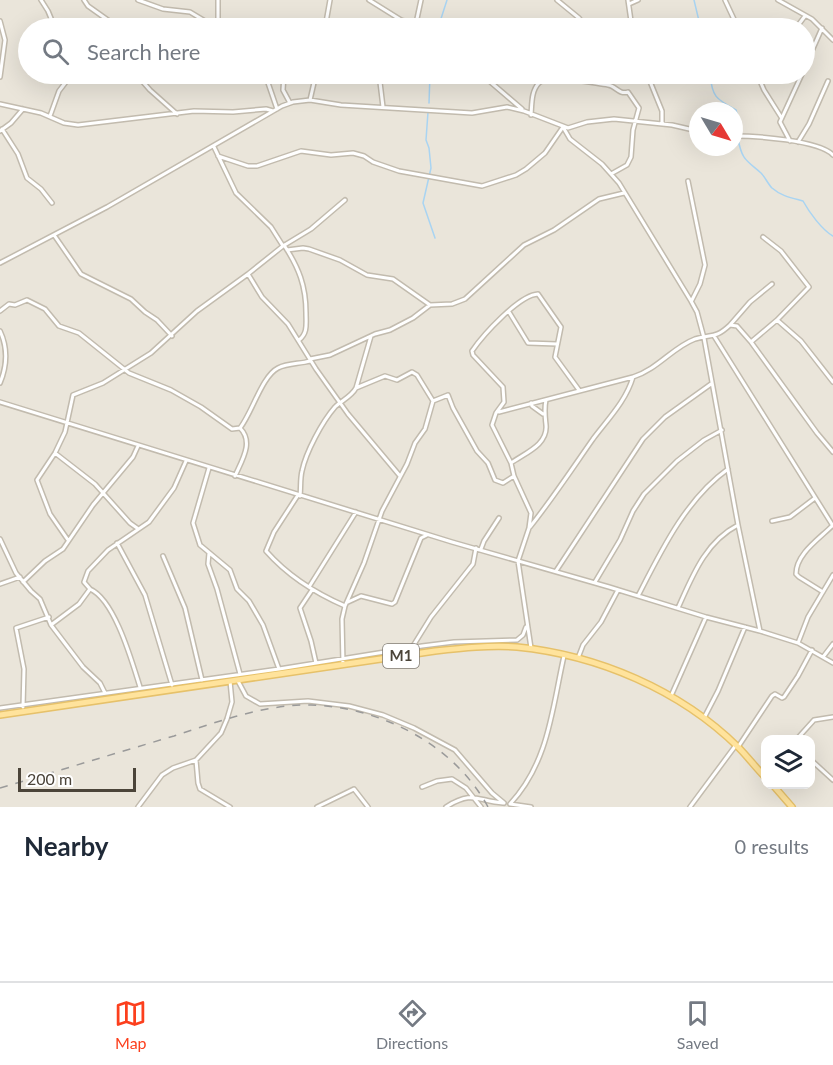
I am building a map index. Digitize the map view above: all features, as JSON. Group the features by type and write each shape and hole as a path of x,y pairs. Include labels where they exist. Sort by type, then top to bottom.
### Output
{"main road":[{"name":"M1","path":"0,715 23,709 231,681 239,677 343,661 501,646 565,655 624,673 671,696 704,718 737,746 761,773"},
{"path":"776,789 792,807"}],"street":[{"path":"41,0 52,18"},
{"path":"84,0 105,18"},
{"path":"138,0 163,9 190,12 200,18"},
{"path":"218,0 218,18"},
{"path":"327,18 330,0"},
{"path":"369,0 399,18"},
{"path":"417,18 421,0"},
{"path":"557,0 579,18"},
{"path":"631,18 629,2 638,0"},
{"path":"725,0 733,18"},
{"path":"778,0 810,18"},
{"path":"0,21 5,40 0,77"},
{"path":"815,22 833,40"},
{"path":"815,43 822,28"},
{"path":"798,142 809,124 828,81"},
{"path":"50,116 64,84"},
{"path":"147,84 177,114"},
{"path":"268,84 275,110"},
{"path":"283,84 283,90 290,103"},
{"path":"310,100 314,84"},
{"path":"380,84 382,107"},
{"path":"492,84 524,111 563,127 568,128 599,120 662,124 689,129"},
{"path":"531,115 535,89 540,84"},
{"path":"600,84 608,85 621,93 628,92 639,108 633,130 629,161 611,174"},
{"path":"651,84 662,111 662,124"},
{"path":"761,84 781,117"},
{"path":"790,141 780,122 797,84"},
{"path":"0,263 107,207 290,103 310,100 341,105 472,113 507,107 524,111"},
{"path":"0,104 78,125 177,114 252,109 275,110"},
{"path":"22,109 14,120 1,130 18,154 27,178 41,189 52,203"},
{"path":"218,156 248,166 257,166 301,151 331,155 357,153 373,162 399,171 482,186 516,175 526,169 545,153 563,127"},
{"path":"563,127 570,138 611,174 697,312 704,338 760,631"},
{"path":"743,136 798,142 829,151 833,155"},
{"path":"829,151 833,146"},
{"path":"214,147 236,193 271,227 297,266 305,290 306,331 298,340"},
{"path":"687,181 705,265 703,277 691,301"},
{"path":"0,311 8,305 31,301 45,309 62,329 79,333 136,377 171,390 201,407 232,429 240,428 274,370 281,366 337,352 371,336 398,327 430,305 452,304 465,299 524,245 554,230 599,200 624,193"},
{"path":"68,540 50,514 37,482 55,453 67,424 73,395 103,383 152,353 197,311 283,246 306,232 345,200"},
{"path":"54,235 81,274 130,299 157,320 172,336"},
{"path":"752,342 809,287 782,251 763,237"},
{"path":"287,250 309,249 340,260 367,275 393,279 430,305"},
{"path":"248,274 262,297 284,319 340,403 400,476"},
{"path":"496,413 648,372 695,339 714,336 730,325 750,302 772,285"},
{"path":"531,649 518,561 529,528 531,516 529,504 492,425 496,413 504,402 503,387 471,353 489,329 508,312 526,298 538,294 561,327 555,357 566,368 579,390"},
{"path":"508,312 528,343 557,344"},
{"path":"777,320 801,341 833,382"},
{"path":"730,325 737,326 752,342 817,434 833,452"},
{"path":"0,331 7,357 0,384"},
{"path":"346,604 310,589 286,572 266,551 274,532 299,495 302,473 309,452 332,412 356,388 371,336"},
{"path":"714,336 833,526 800,558 796,568 797,576 823,592"},
{"path":"343,661 342,619 346,604 364,563 387,498 415,443 425,429 433,401 417,375 412,372 397,380 385,376 356,388"},
{"path":"529,528 558,493 574,467 626,397 633,377"},
{"path":"556,571 643,439 665,417 711,384"},
{"path":"433,401 448,395 477,451 488,463 495,480 503,483 514,476"},
{"path":"511,463 542,442 546,433 544,416 546,400"},
{"path":"0,402 208,468 706,617 760,631 798,643 833,663"},
{"path":"531,403 544,416"},
{"path":"235,476 248,441 240,428"},
{"path":"594,583 644,494 677,461 704,440 722,430"},
{"path":"23,582 45,561 63,549 133,457 138,446"},
{"path":"55,453 95,484 138,529"},
{"path":"140,687 123,635 98,594 84,582 88,571 117,543 149,522 174,488 186,461"},
{"path":"208,468 193,523 200,545 230,570 234,584 257,614 270,640 279,669"},
{"path":"638,596 656,561 686,513 710,484 728,469"},
{"path":"772,521 790,517 815,498"},
{"path":"316,663 300,608 356,512"},
{"path":"412,647 431,617 473,564 479,549 499,518"},
{"path":"678,608 707,552 717,540 738,525"},
{"path":"346,604 361,596 392,604 395,602 421,538 429,534"},
{"path":"0,539 23,582 40,599 51,625 83,667 100,683 107,697 140,687 173,687 202,680 239,677 316,663 343,661 412,647 454,642 517,640 523,635 526,627"},
{"path":"117,543 145,595 173,687"},
{"path":"209,553 208,564 217,589 239,677 248,698 260,704 308,701 349,706 383,715 414,728 455,750 504,803"},
{"path":"163,556 185,608 202,680"},
{"path":"798,643 808,617 833,575"},
{"path":"0,584 20,577"},
{"path":"51,625 79,604 90,589"},
{"path":"578,658 583,645 601,622 618,590"},
{"path":"0,708 23,709 24,669 16,628 49,617"},
{"path":"671,696 706,617"},
{"path":"704,718 745,627"},
{"path":"823,657 833,644"},
{"path":"690,807 772,696 775,694 784,697 812,650"},
{"path":"510,804 525,786 547,741 565,655"},
{"path":"138,807 162,775 173,768 196,760 215,741 224,727 232,702 231,681"},
{"path":"800,735 814,720 833,717"},
{"path":"196,760 200,789 230,807"},
{"path":"815,764 833,780"},
{"path":"422,788 437,781 450,779 474,796 481,807"},
{"path":"317,807 354,789 368,807"},
{"path":"446,807 460,799 474,796 531,807"}],"shaded area":[{"path":"0,0 833,0 833,807 0,807"}],"waterway":[{"path":"441,18 447,0"},
{"path":"694,0 698,18"},
{"path":"429,103 430,84"},
{"path":"711,84 716,97 723,102"},
{"path":"428,112 426,140 431,168 423,203 435,238"},
{"path":"743,155 775,191 803,201 816,220 833,236"}],"railway":[{"path":"0,788 241,715 276,707 311,705 337,707 363,713 413,733 456,765 488,807"}]}
